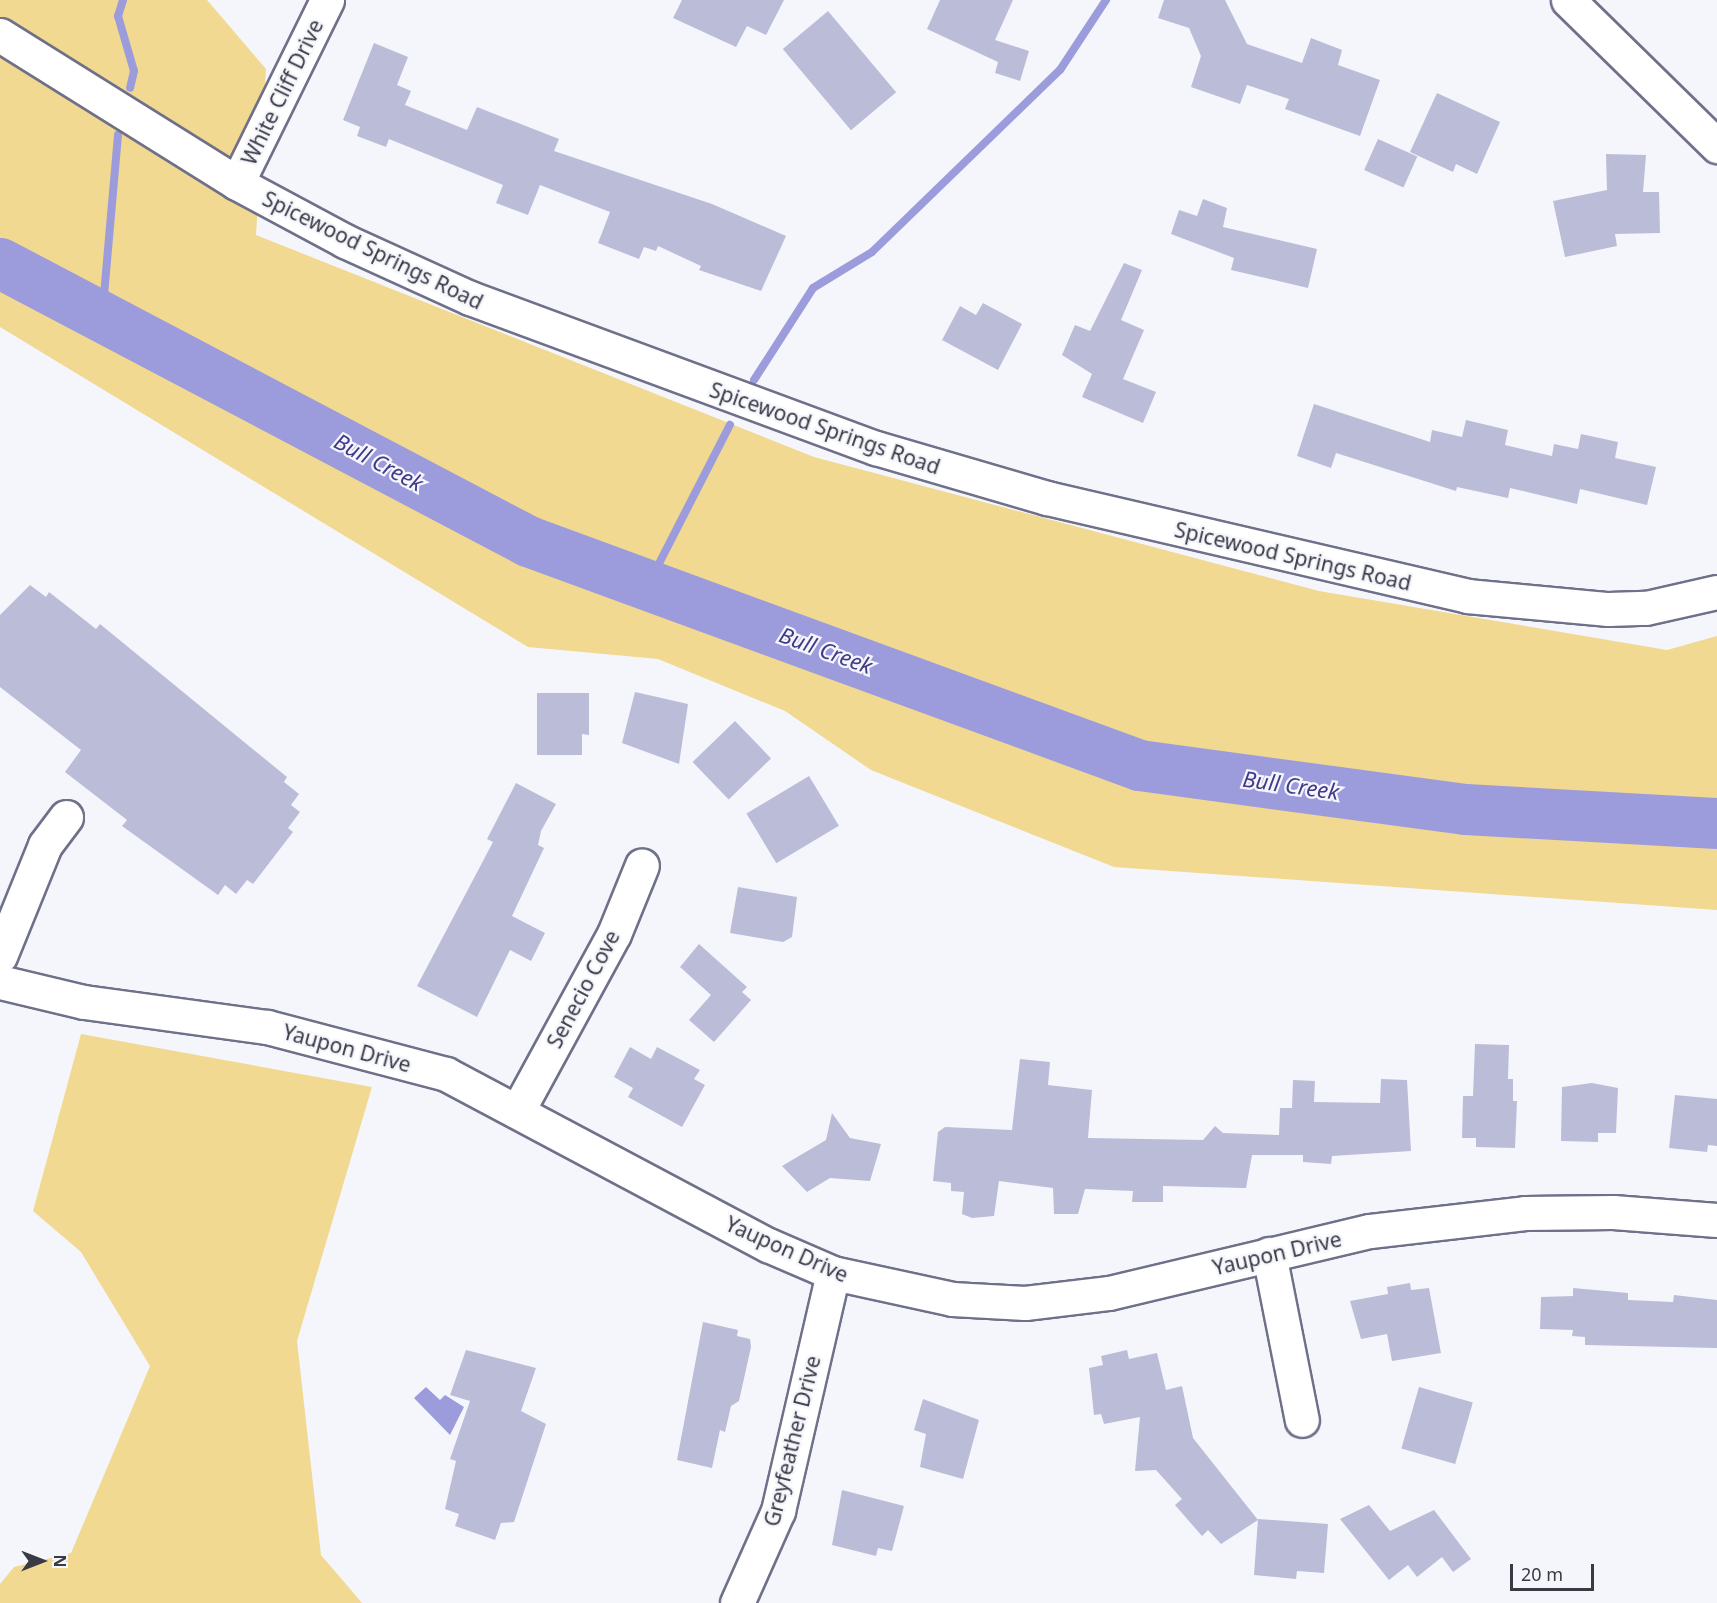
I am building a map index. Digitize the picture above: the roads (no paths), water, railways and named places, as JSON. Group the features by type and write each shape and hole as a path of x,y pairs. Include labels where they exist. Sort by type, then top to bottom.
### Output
{"street":[{"name":"White Cliff Drive","path":"237,183 327,0"},
{"path":"1569,0 1717,146"},
{"name":"Spicewood Springs Road","path":"0,35 237,183 470,298 768,411 1026,492 1467,596 1608,609 1646,608 1717,592"},
{"path":"0,957 45,845 66,817"},
{"name":"Senecio Cove","path":"518,1110 614,934 642,865"},
{"name":"Yaupon Drive","path":"0,982 84,1002 267,1027 446,1074 518,1110 768,1245 833,1273 896,1291 1024,1304 1109,1293 1370,1231 1525,1213 1612,1212 1717,1220"},
{"path":"1269,1254 1302,1420"},
{"name":"Greyfeather Drive","path":"737,1603 778,1511 833,1273"}],"water":[{"path":"426,1387 440,1400 445,1395 464,1407 450,1435 414,1398"}],"waterway":[{"path":"123,0 118,16 134,71 130,88"},
{"path":"754,380 813,288 872,252 1060,70 1106,0"},
{"path":"102,318 118,135"},
{"name":"Bull Creek","path":"0,263 528,541 1139,765 1465,809 1717,823"},
{"path":"648,585 730,425"}]}
